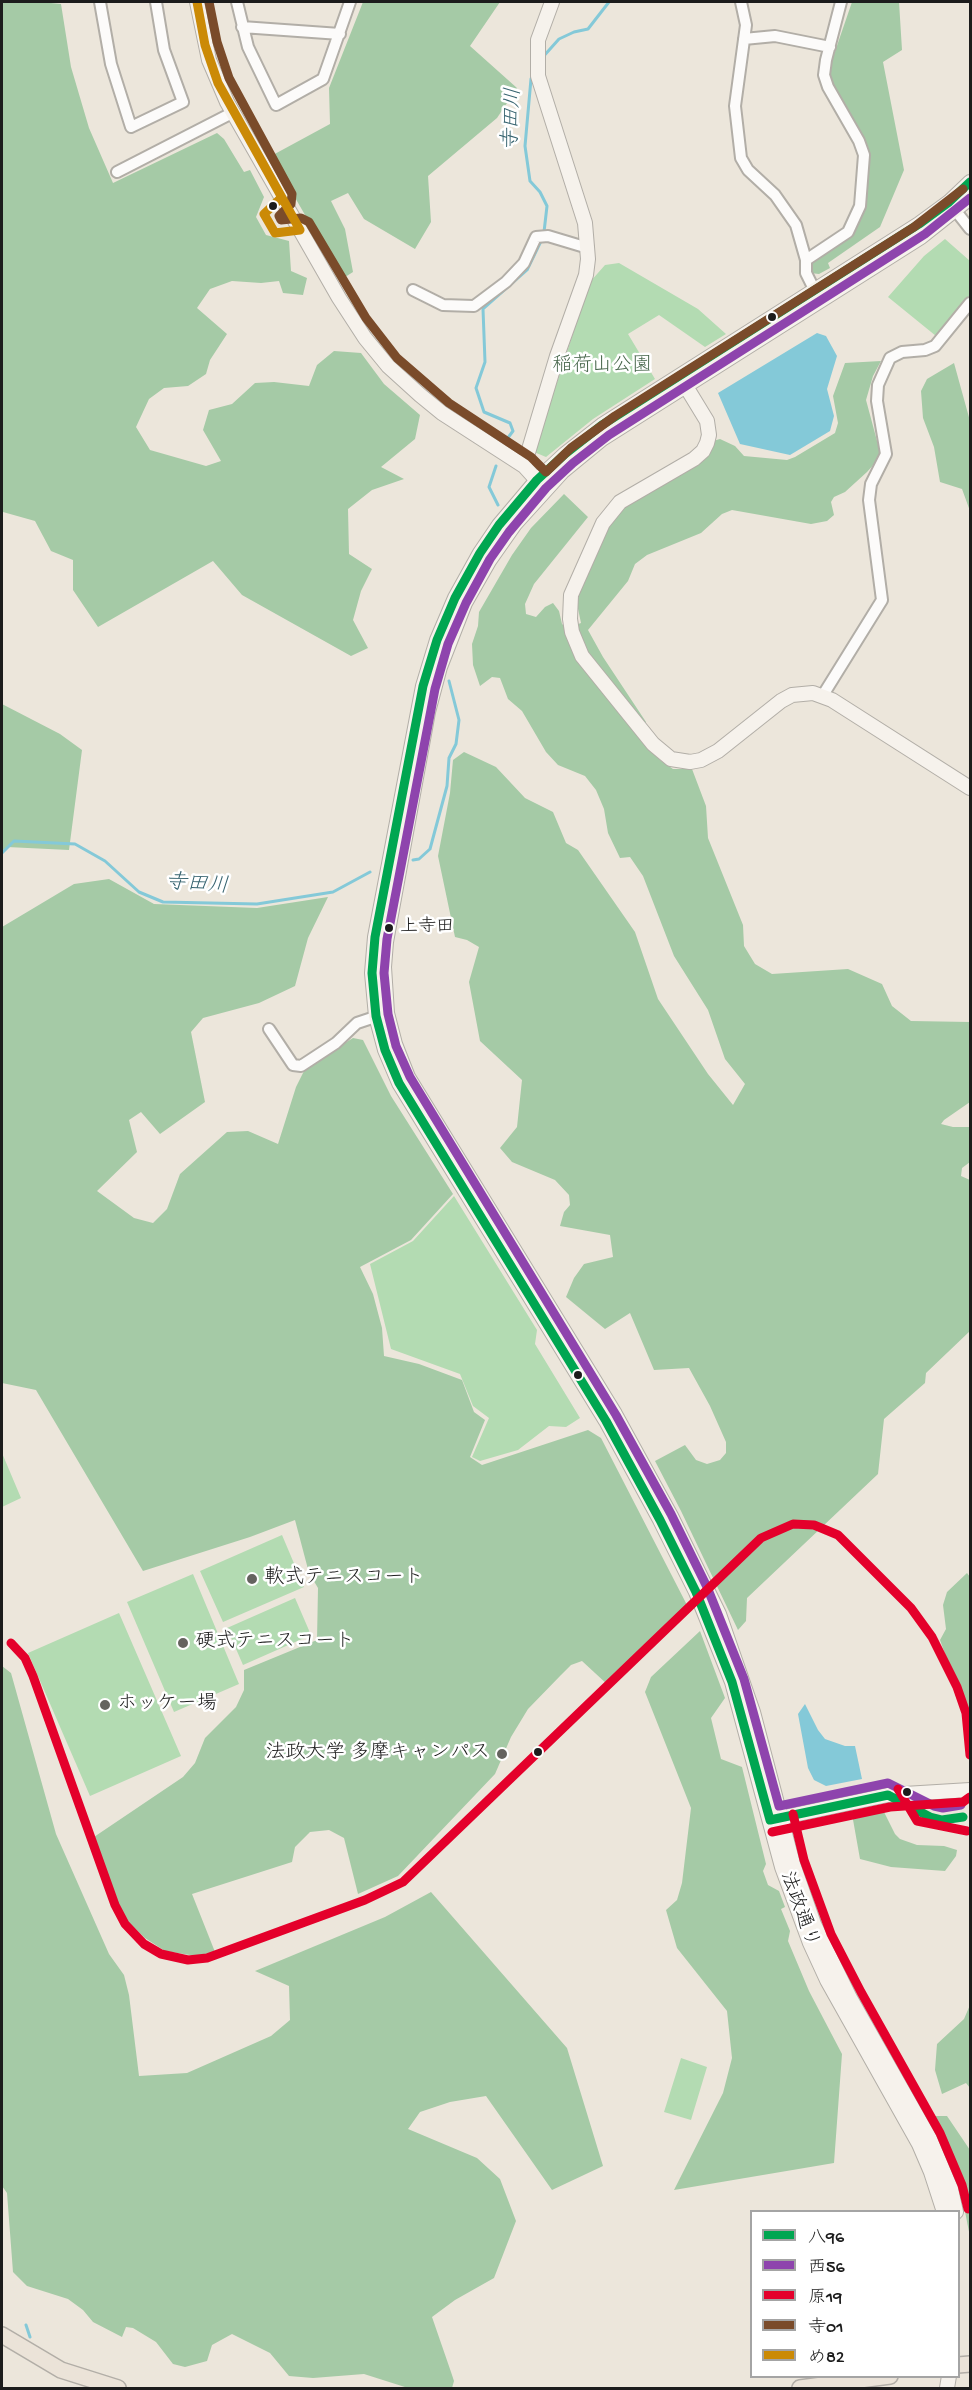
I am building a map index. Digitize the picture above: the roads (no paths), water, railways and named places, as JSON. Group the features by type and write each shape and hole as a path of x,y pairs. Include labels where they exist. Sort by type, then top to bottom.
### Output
{"main road":[{"path":"2,2335 73,2382 118,2388"},
{"path":"800,2388 822,2387 878,2378"}],"street":[{"path":"100,2 111,64 131,127 183,102 164,50 156,2"},
{"path":"197,2 209,60 232,113 348,314 379,356 410,387 436,408 524,466 541,485"},
{"path":"237,2 242,27 256,68 276,105 323,80 350,2"},
{"path":"524,466 557,356 586,275 588,248 585,223 538,76 538,40 552,2"},
{"path":"741,2 746,25 735,106 741,158 748,170 775,195 796,225 806,260 806,273 817,296"},
{"path":"806,260 848,232 860,206 864,155 824,75 825,60 841,2"},
{"path":"242,27 340,34"},
{"path":"744,39 775,36 830,47"},
{"path":"117,172 232,113"},
{"path":"952,207 970,182"},
{"path":"952,207 970,198"},
{"path":"952,207 970,229"},
{"name":"法政通り","path":"952,207 921,237 817,296 682,381 593,432 499,525 480,552 450,609 430,663 418,708 375,937 372,973 382,1015 385,1050 399,1083 606,1420 700,1589 776,1819 824,1947 850,1998 930,2139 951,2189 956,2210"},
{"path":"413,290 443,304 474,306 506,282 524,264 536,237 548,236 588,248"},
{"path":"823,695 882,600 869,500 871,484 886,454 877,401 878,385 890,358 902,352 925,350 935,346 970,303"},
{"path":"682,381 707,421 709,435 707,443 703,451 694,459 620,502 603,523 572,595 570,619 576,645 582,656 653,744 666,756 677,761 696,761 711,755 792,695 813,693 823,695 970,788"},
{"path":"269,1029 293,1065 301,1066 336,1043 357,1023 382,1015"},
{"path":"776,1819 888,1795 970,1790"},
{"name":"法政通り","path":"776,1819 789,1889 816,1959 919,2144 944,2210"}],"water":[{"path":"817,333 826,336 837,356 827,389 834,416 830,431 790,455 740,444 718,393"},
{"path":"805,1704 825,1739 845,1746 855,1746 862,1779 826,1786 814,1780 808,1768 798,1714"}],"waterway":[{"name":"寺田川","path":"542,58 559,39 588,29 609,2"},
{"name":"寺田川","path":"533,75 525,146 530,181 540,192 547,206 544,232"},
{"name":"寺田川","path":"507,439 513,431 510,423 484,412 476,388 485,362 483,309 527,270 542,239"},
{"name":"寺田川","path":"496,466 489,487 498,505"},
{"name":"寺田川","path":"413,860 419,859 430,849 447,786 449,758 456,744 459,720 449,681"},
{"name":"寺田川","path":"2,853 14,841 75,844 105,861 139,892 163,902 257,904 333,892 370,872"},
{"path":"26,2325 30,2337"}],"place":[{"name":"上寺田","path":"389,928"},
{"name":"軟式テニスコート","path":"252,1579"},
{"name":"硬式テニスコート","path":"183,1643"},
{"name":"ホッケー場","path":"105,1705"},
{"name":"法政大学 多摩キャンパス","path":"502,1754"}],"park label":[{"name":"稲荷山公園","path":"602,367"}]}
